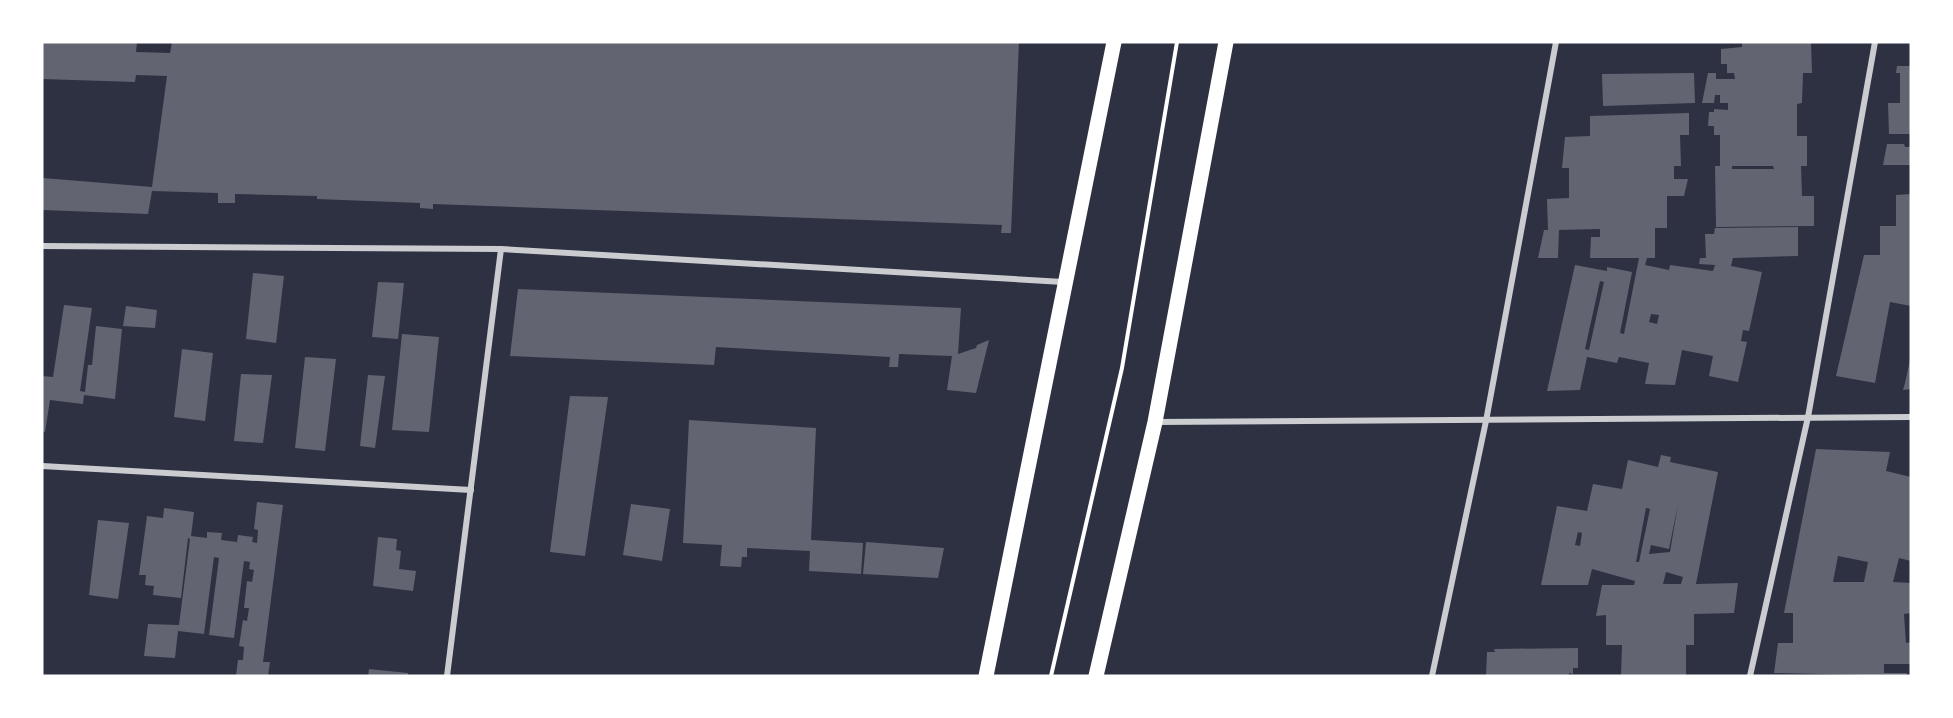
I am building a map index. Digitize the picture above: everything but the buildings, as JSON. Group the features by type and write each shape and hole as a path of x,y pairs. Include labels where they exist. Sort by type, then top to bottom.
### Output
{"main road":[{"path":"986,676 1113,42"},
{"path":"1096,676 1155,422 1223,46"}],"street":[{"path":"1432,676 1486,421 1556,42"},
{"path":"1750,676 1808,417 1875,42"},
{"path":"42,246 501,249 1065,282"},
{"path":"447,676 501,249"},
{"path":"1155,422 1911,417"},
{"path":"42,466 471,490"}],"path":[{"path":"1051,676 1122,368 1177,42"}]}
